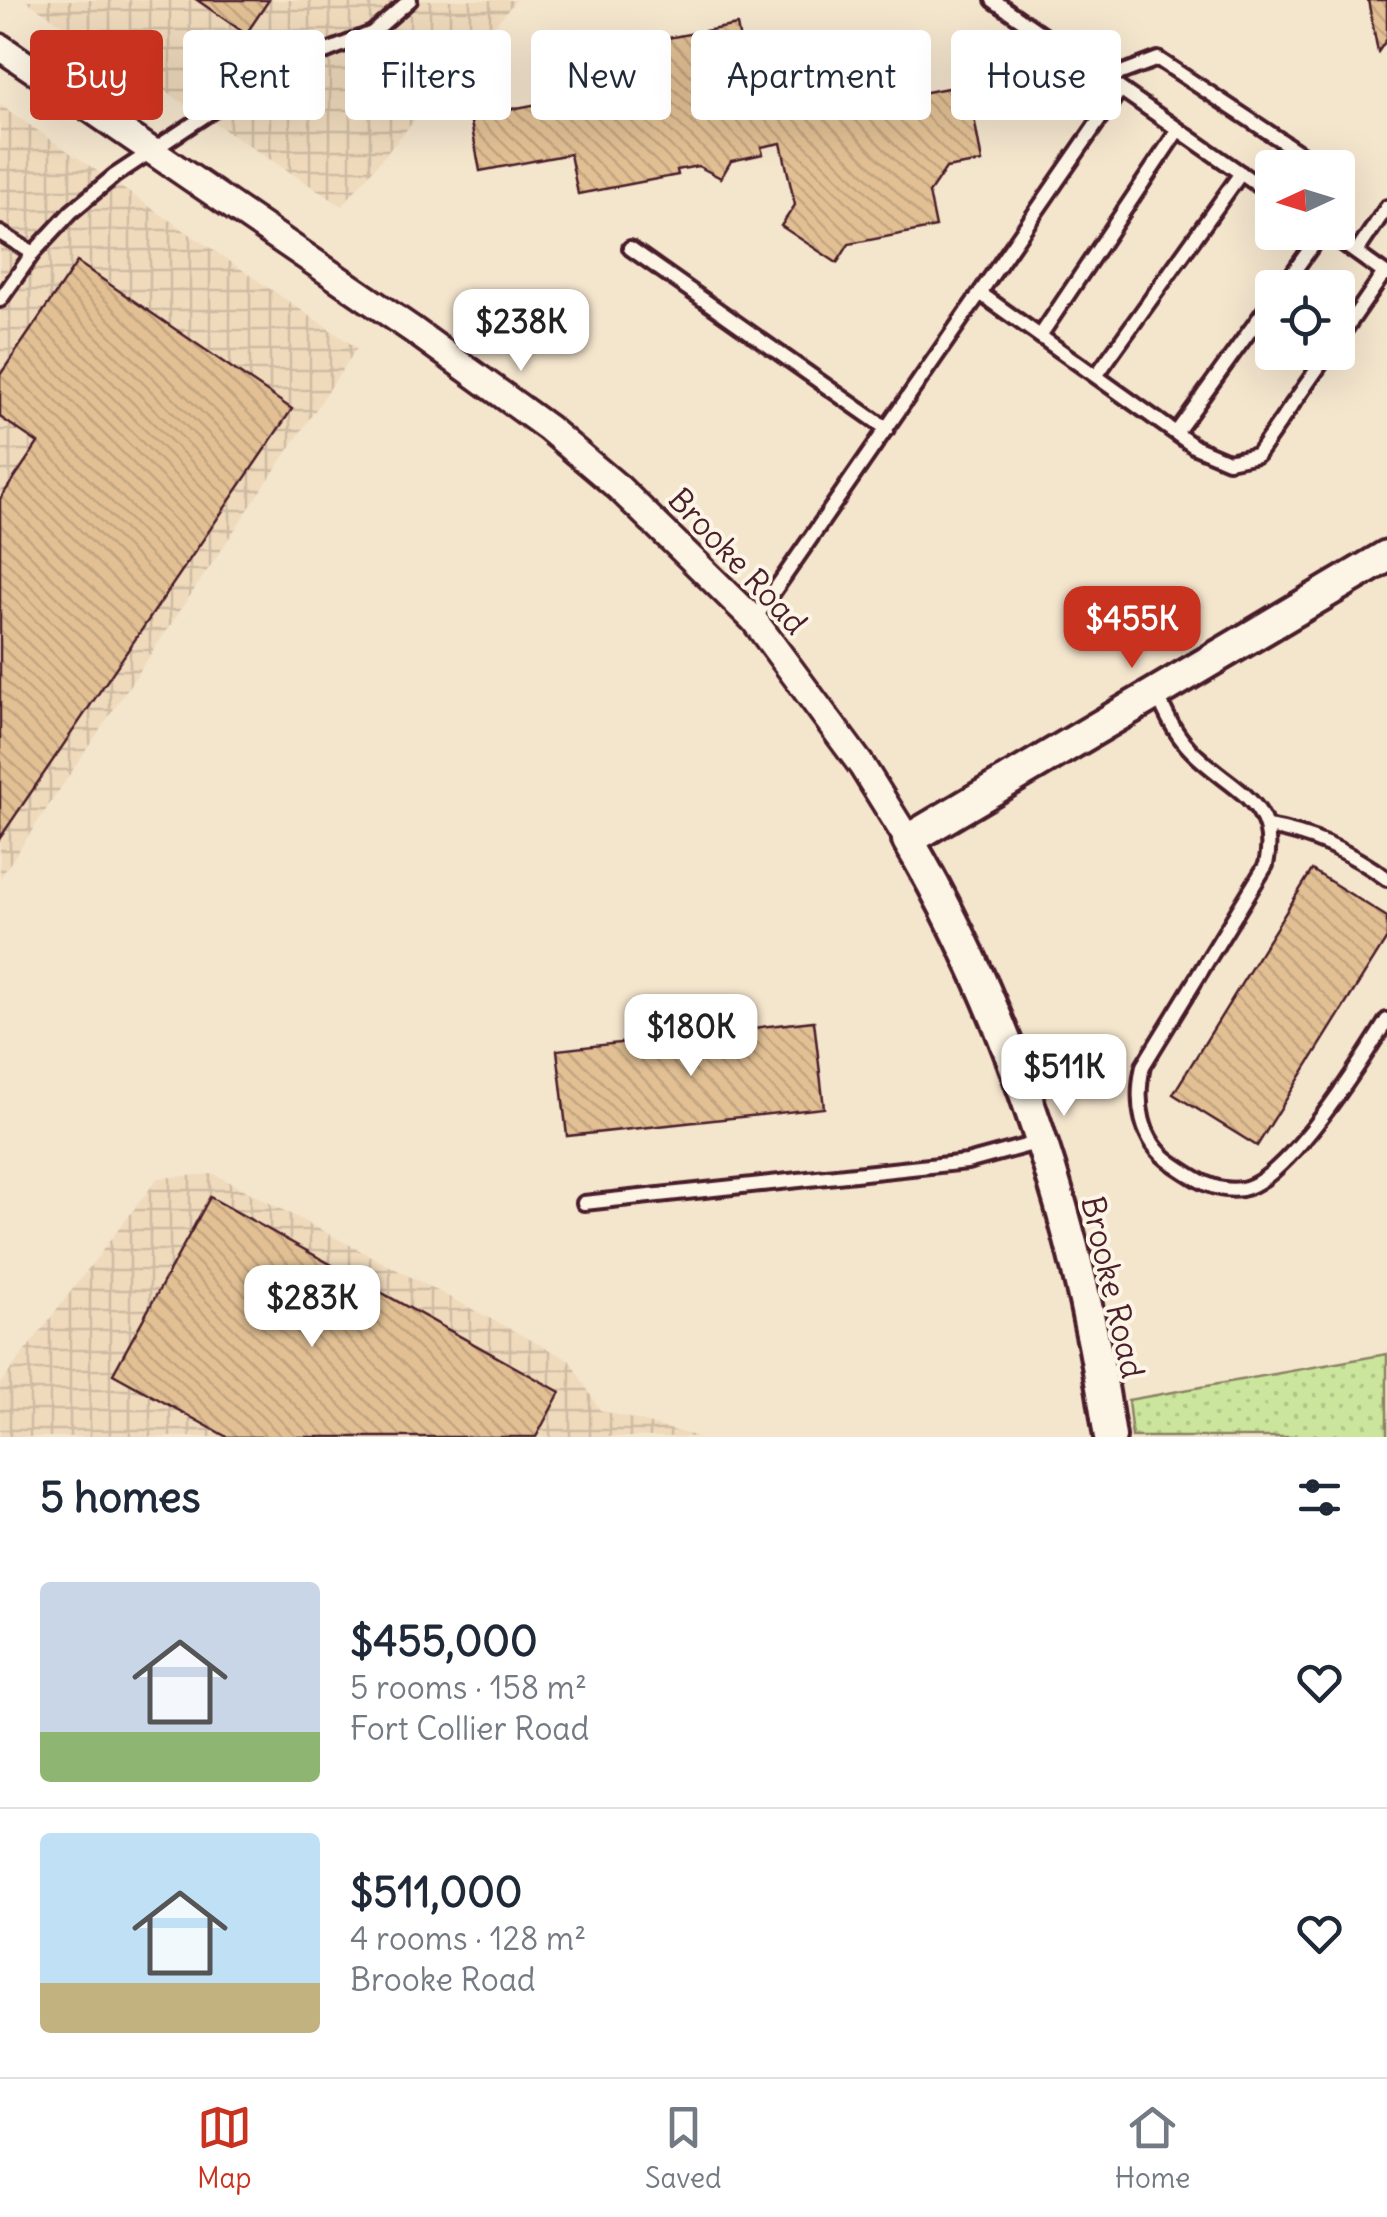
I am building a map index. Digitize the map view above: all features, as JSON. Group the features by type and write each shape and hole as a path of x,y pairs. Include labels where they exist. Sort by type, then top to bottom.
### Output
{"street":[{"name":"Brooke Road","path":"0,47 413,330 548,428 633,502 754,620 862,766 935,886 976,971 1016,1065 1082,1288 1110,1437"},
{"path":"908,840 1387,556"}],"lane":[{"path":"0,300 33,253 71,212 151,151 265,76 372,34 410,0"},
{"path":"993,0 1035,30"},
{"path":"1121,72 1158,58 1296,150"},
{"path":"1121,91 1255,183"},
{"path":"754,620 1100,120"},
{"path":"1040,336 1178,130"},
{"path":"1096,376 1241,174"},
{"path":"1356,253 1387,207"},
{"path":"0,233 33,253"},
{"path":"630,248 887,429"},
{"path":"1351,250 1386,274 1355,317"},
{"path":"981,294 1195,447 1228,461 1256,456 1316,370"},
{"path":"1176,433 1255,324"},
{"path":"1156,692 1172,727 1191,751 1260,810 1268,827 1270,846 1266,864 1143,1066 1139,1112 1157,1152 1204,1184 1246,1188 1271,1172 1307,1135 1356,1070 1387,1020"},
{"path":"1268,827 1304,833 1387,879"},
{"path":"584,1203 967,1162 1040,1142"}],"shaded area":[{"path":"25,0 516,0 491,30 345,30 345,120 415,120 342,206 210,120 325,120 325,30 183,30 183,103 163,90 163,30 71,30"},
{"path":"0,105 357,348 0,878"},
{"path":"214,1174 569,1360 600,1410 698,1437 0,1437 0,1384 158,1178"}],"green space":[{"path":"1387,1354 1387,1437 1132,1437 1128,1400"}],"building":[{"path":"197,0 269,0 249,30 240,30"},
{"path":"1368,0 1387,0 1387,39 1378,52"},
{"path":"737,25 738,30 710,30"},
{"path":"691,34 691,120 931,120 931,91 951,87 951,120 974,120 982,162 946,168 929,193 936,227 849,244 837,263 781,226 795,205 781,143 761,147 763,154 731,161 721,178 698,166 677,170 678,175 578,194 570,154 480,171 471,120 511,120 511,109 531,105 531,120 671,120 671,37"},
{"path":"77,262 292,409 0,838 0,499 38,443 0,417 0,375"},
{"path":"1312,870 1387,917 1387,938 1257,1146 1173,1094"},
{"path":"814,1021 824,1108 567,1136 557,1050"},
{"path":"210,1197 560,1392 536,1437 227,1437 113,1374"}]}
